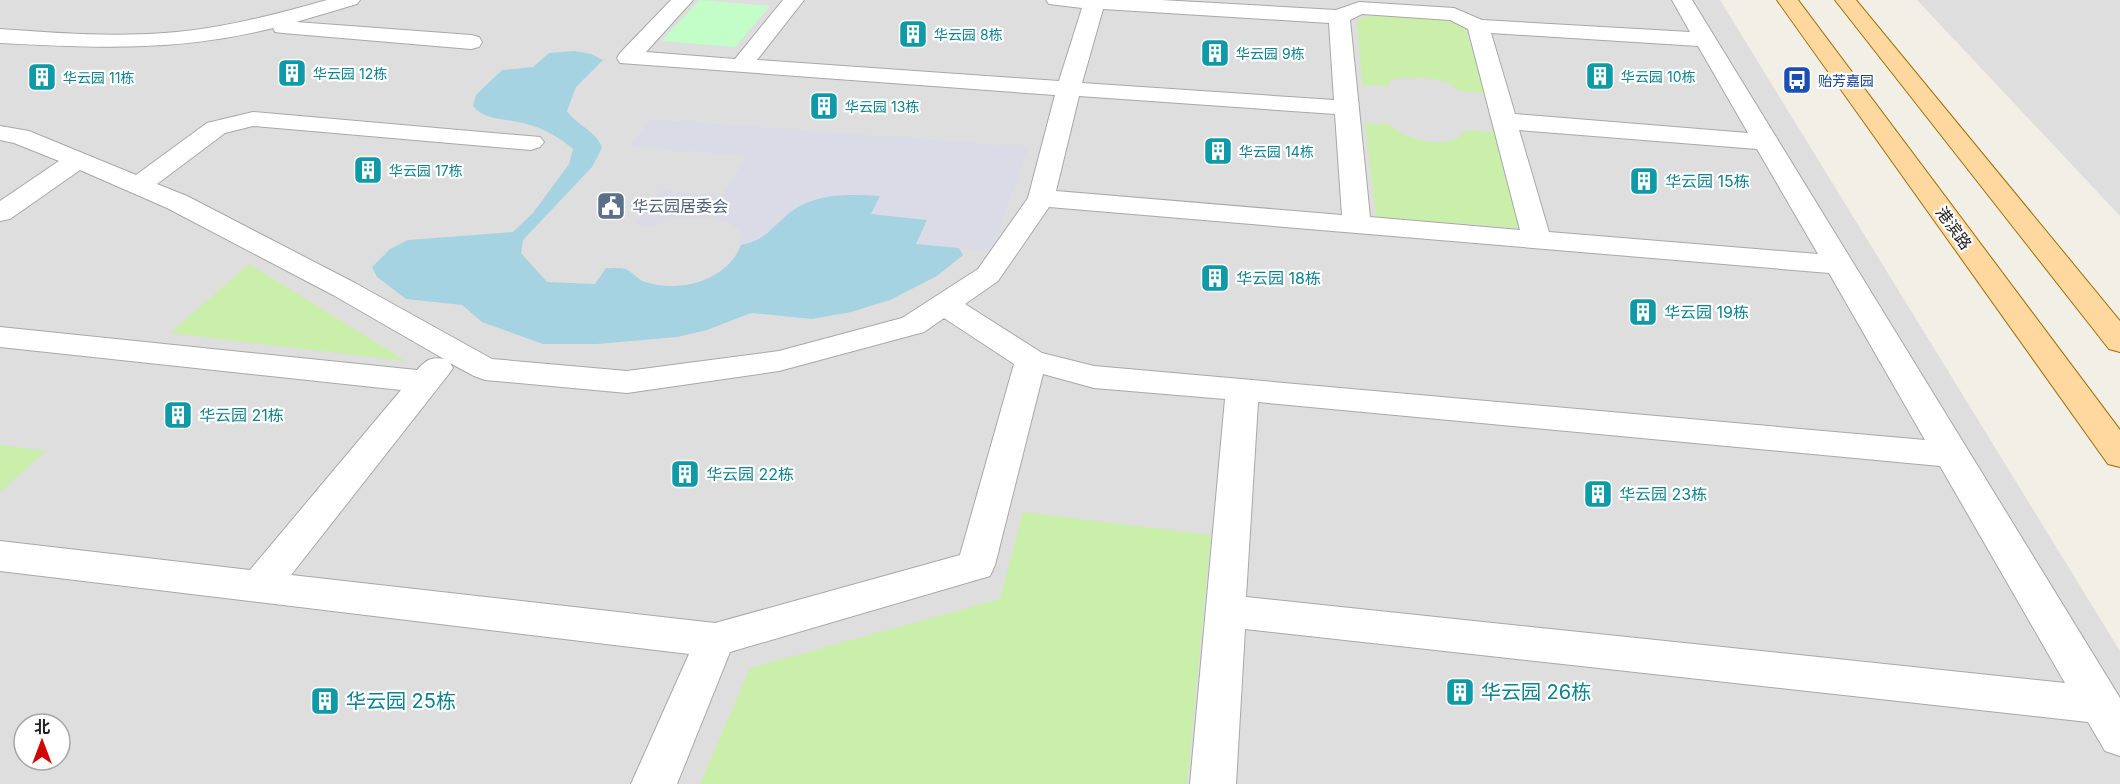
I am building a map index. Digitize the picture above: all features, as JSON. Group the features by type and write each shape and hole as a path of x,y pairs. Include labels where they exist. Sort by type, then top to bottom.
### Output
{"main road":[{"name":"港滨路","path":"1787,0 2120,455"},
{"path":"1845,0 2120,342"}],"street":[{"path":"0,36 111,42 167,40 261,26 350,0"},
{"path":"683,0 628,58 1347,108"},
{"path":"741,66 794,0"},
{"path":"1056,0 1340,17 1359,8 1399,5 1454,14 1478,26 1706,40"},
{"path":"1682,0 2110,721"},
{"path":"0,133 20,136 177,202 344,289 485,369 627,382 779,361 913,325 988,275 1041,198 1069,89 1095,1"},
{"path":"1340,17 1357,225"},
{"path":"261,26 471,42"},
{"path":"1478,26 1537,240"},
{"path":"139,185 216,128 253,119 531,142"},
{"path":"1504,121 1767,142"},
{"path":"0,213 78,160"},
{"path":"1041,198 1840,265"},
{"path":"944,304 1031,360 1094,377 1953,455"},
{"path":"0,338 426,382"},
{"path":"259,586 452,350"},
{"path":"0,556 715,640 976,565 1031,360"},
{"path":"1213,784 1242,390"},
{"path":"1226,611 2110,721"},
{"path":"654,784 715,640"}],"shaded area":[{"path":"0,0 1720,0 2120,651 2120,784 0,784"},
{"path":"1917,0 2120,0 2120,216"},
{"path":"651,119 1028,147 992,251 916,244 871,214 879,196 788,214 760,241 741,245 740,231 729,223 709,217 679,217 650,226 634,225 660,190 722,196 746,156 629,146"}],"green space":[{"path":"700,0 770,6 735,47 661,41"},
{"path":"1372,15 1447,19 1465,28 1486,93 1459,91 1445,82 1428,78 1392,79 1388,86 1362,85 1357,20"},
{"path":"1365,123 1389,124 1406,135 1428,142 1450,141 1459,137 1466,130 1494,132 1520,228 1376,217"},
{"path":"249,264 406,361 170,333"},
{"path":"0,445 46,451 0,492"},
{"path":"1023,512 1211,535 1187,784 700,784 750,668 1000,599"}],"water":[{"path":"574,51 591,54 603,60 576,87 567,111 596,137 602,148 592,167 523,240 521,253 547,282 595,284 606,268 625,269 642,281 659,285 687,285 701,281 725,268 741,245 762,237 797,208 808,202 842,195 880,196 871,214 927,220 916,244 959,248 963,255 937,276 890,300 851,312 812,319 751,313 707,330 677,337 597,344 543,344 482,322 462,305 406,299 377,277 372,267 390,249 408,240 513,232 533,213 569,164 573,149 540,128 484,115 473,106 476,95 502,70 533,67 549,53"}],"place":[{"name":"华云园 8栋","path":"913,34"},
{"name":"华云园 9栋","path":"1215,53"},
{"name":"华云园 12栋","path":"292,73"},
{"name":"华云园 10栋","path":"1600,76"},
{"name":"华云园 11栋","path":"42,77"},
{"name":"贻芳嘉园","path":"1797,80"},
{"name":"华云园 13栋","path":"824,106"},
{"name":"华云园 14栋","path":"1218,151"},
{"name":"华云园 17栋","path":"368,170"},
{"name":"华云园 15栋","path":"1644,181"},
{"name":"华云园居委会","path":"611,206"},
{"name":"华云园 18栋","path":"1215,278"},
{"name":"华云园 19栋","path":"1643,312"},
{"name":"华云园 21栋","path":"178,415"},
{"name":"华云园 22栋","path":"685,474"},
{"name":"华云园 23栋","path":"1598,494"},
{"name":"华云园 26栋","path":"1460,692"},
{"name":"华云园 25栋","path":"325,701"}]}
